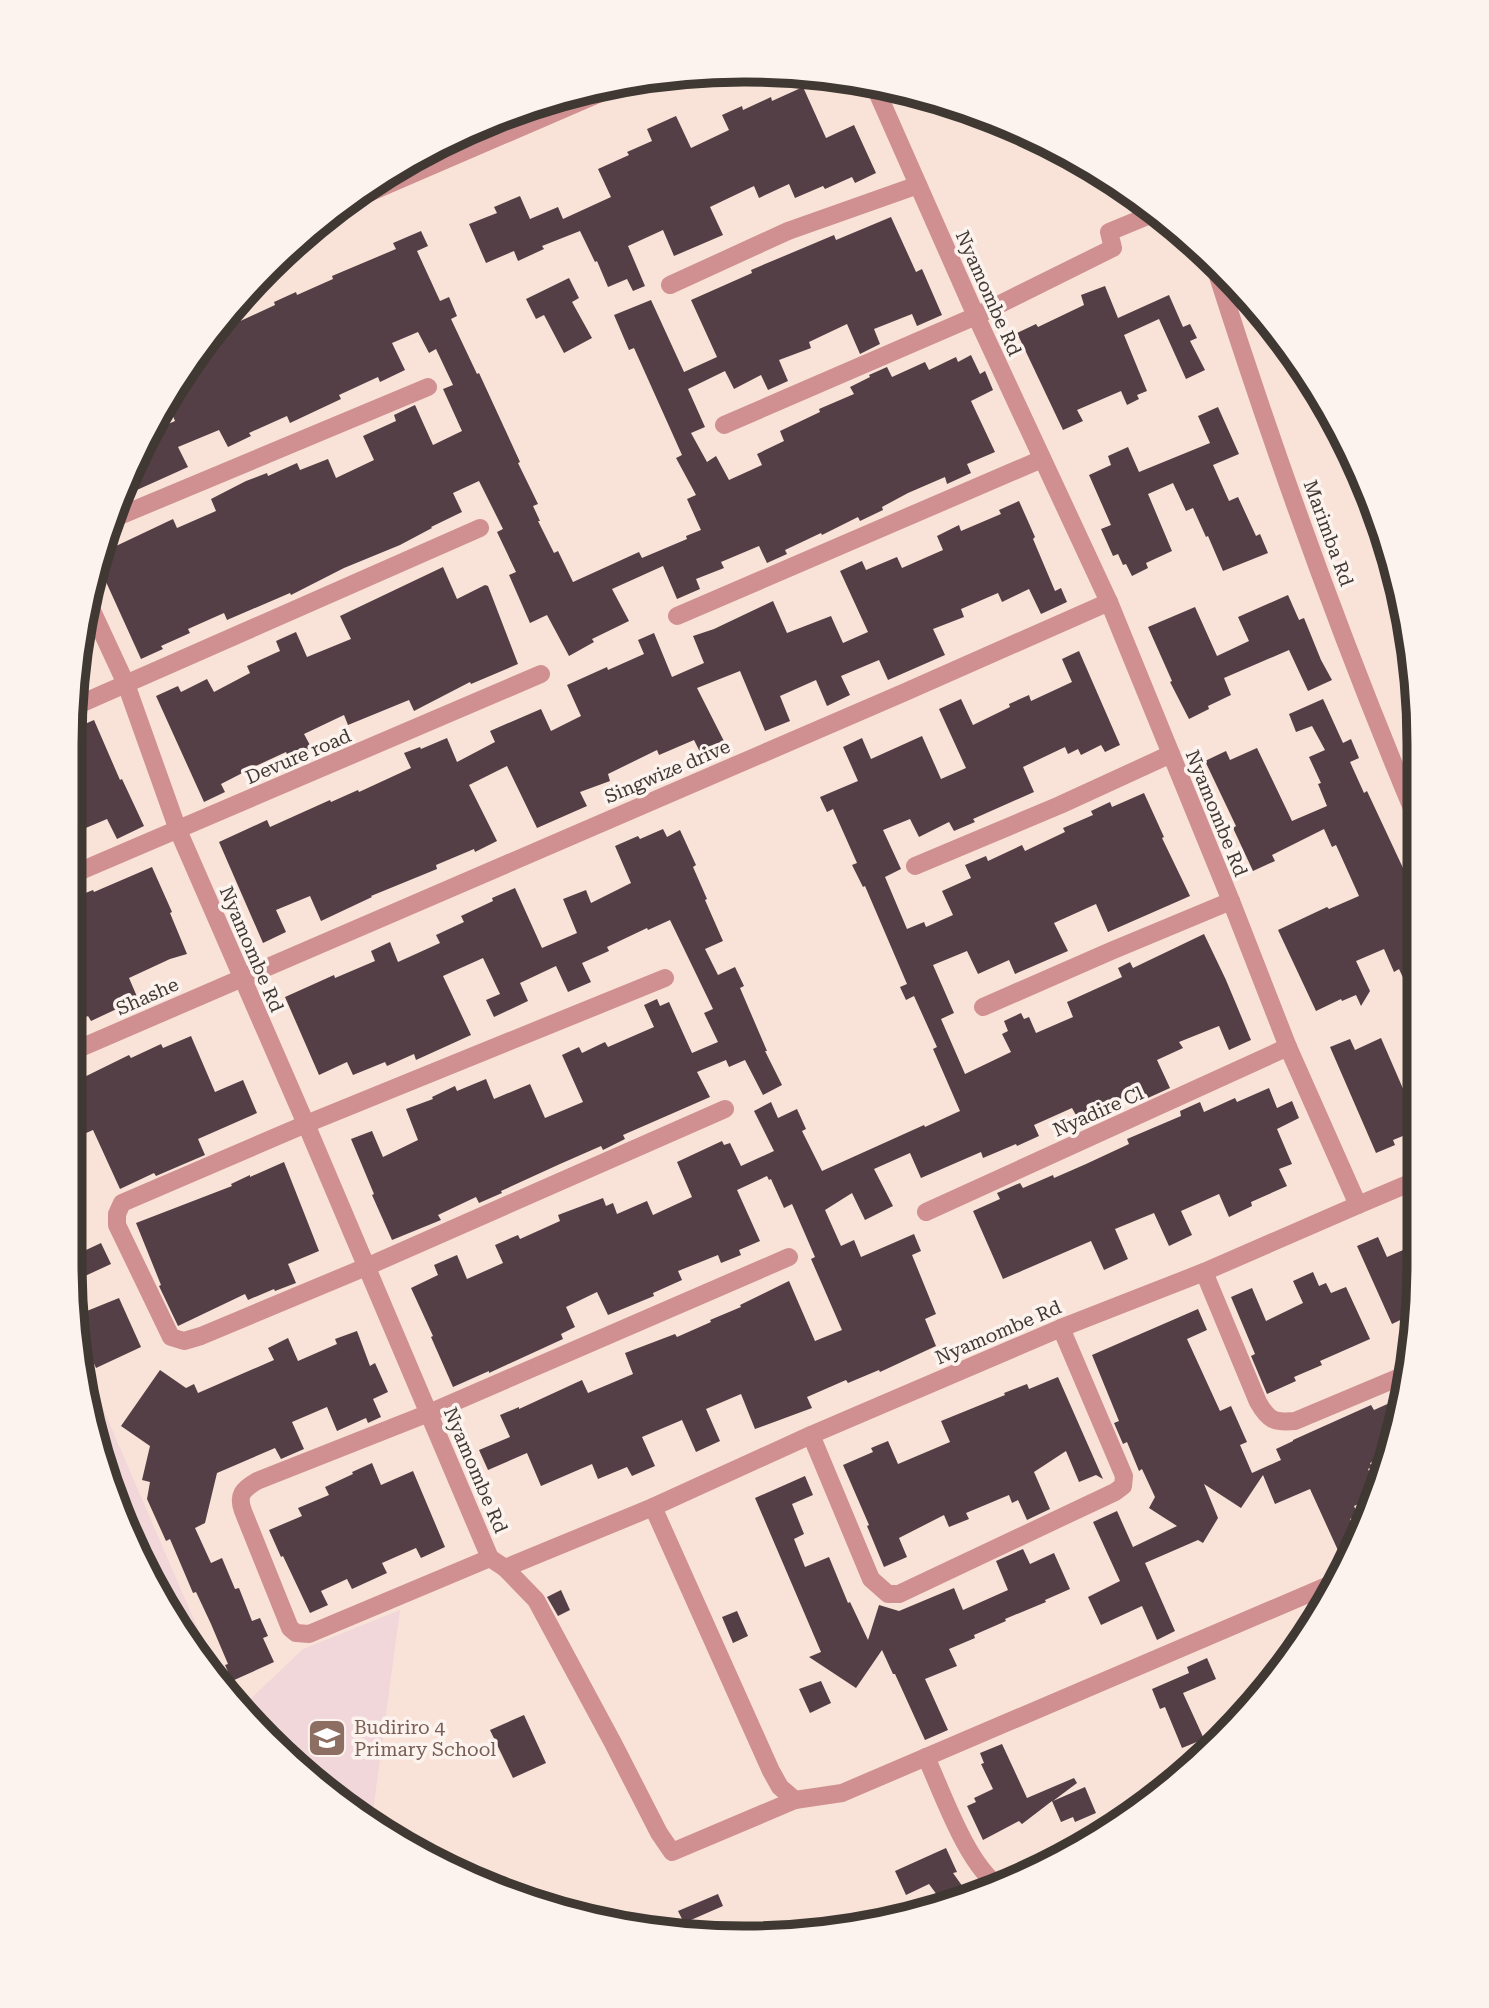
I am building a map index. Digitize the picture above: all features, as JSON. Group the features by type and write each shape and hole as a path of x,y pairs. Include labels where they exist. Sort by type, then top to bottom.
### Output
{"street":[{"name":"Nyamombe Rd","path":"95,617 126,684 178,830 240,977 497,1563 653,1507 811,1435 1060,1328 1204,1272 1358,1205 1288,1048 1109,602 976,316 879,96"},
{"path":"399,180 574,105"},
{"path":"670,285 788,231 918,185"},
{"path":"724,425 976,316 1113,248 1109,232 1145,217"},
{"name":"Marimba Rd","path":"1221,285 1297,507 1381,735 1407,796"},
{"path":"124,513 428,387"},
{"path":"677,616 1042,459"},
{"path":"84,702 480,528"},
{"name":"Singwize drive","path":"240,977 1109,602"},
{"name":"Devure road","path":"82,870 541,674"},
{"path":"915,866 1171,754"},
{"path":"983,1007 1231,901"},
{"name":"Shashe","path":"82,1047 240,977"},
{"path":"665,978 306,1124 122,1203 117,1214 117,1225 171,1337 184,1342 366,1267 725,1109"},
{"name":"Nyadire Cl","path":"926,1212 1288,1048"},
{"path":"1358,1205 1407,1184"},
{"path":"789,1257 429,1413 250,1484 239,1502 290,1629 296,1633 309,1634 497,1563 536,1600 659,1833 672,1852 795,1800 842,1793 1321,1588"},
{"path":"1204,1272 1266,1416 1279,1423 1294,1421 1396,1378"},
{"path":"811,1435 872,1579 888,1594 899,1594 1123,1486 1124,1476 1060,1328"},
{"path":"653,1507 771,1771 780,1787 795,1800"},
{"path":"926,1757 967,1846 990,1878"}],"shaded area":[{"path":"94,1388 207,1649 171,1595 133,1517 117,1476"},
{"name":"Budiriro 4 Primary School","path":"400,1610 373,1811 308,1761 248,1701 303,1649"}],"building":[{"path":"803,87 826,138 854,125 876,173 855,183 852,177 795,198 789,184 759,198 754,186 710,207 723,235 674,256 663,230 628,246 645,286 633,291 627,279 608,287 580,231 542,246 544,249 518,261 514,251 486,263 469,224 497,213 494,207 520,196 530,219 558,207 563,219 611,197 598,169 652,141 647,129 676,116 691,148 729,130 722,115 742,106 743,110 771,97 772,101"},
{"path":"891,217 916,272 922,269 942,315 917,326 912,314 874,329 880,344 860,354 847,324 809,342 811,348 779,360 788,381 768,390 761,375 734,389 725,371 688,389 705,427 691,433 707,462 716,456 729,480 762,465 757,454 784,441 780,431 820,412 819,409 854,394 850,387 870,377 869,375 887,367 892,377 925,362 929,370 956,357 958,362 971,355 980,374 985,371 993,390 971,401 995,452 967,464 971,473 947,484 945,477 908,493 882,507 883,510 860,521 858,517 822,535 821,533 785,550 787,554 767,563 759,546 721,562 724,568 696,579 700,589 677,599 663,566 612,589 629,621 592,639 594,642 569,656 547,615 530,623 509,575 516,572 497,532 503,529 479,481 453,493 462,512 400,545 344,568 291,595 290,593 227,620 224,613 188,629 190,633 161,646 163,649 141,659 104,577 114,541 116,546 173,519 177,528 216,511 211,499 246,481 267,473 268,476 297,463 300,470 328,459 336,478 374,460 363,436 396,421 394,415 415,405 433,445 462,431 443,389 453,385 436,349 429,353 418,332 392,343 405,370 380,382 378,377 339,395 341,399 290,423 287,416 249,433 251,436 228,447 219,430 178,447 188,467 133,492 165,426 175,421 171,412 219,341 235,322 396,249 393,243 421,231 428,246 417,251 440,301 449,297 457,316 451,319 477,374 479,373 538,504 533,506 538,521 554,553 558,551 573,582 639,552 642,558 687,539 686,536 701,530 687,499 696,495 676,458 682,455 634,348 629,350 614,315 651,300 684,372 717,357 691,300 752,273 751,270 834,235 836,240"},
{"path":"569,278 579,298 572,302 592,338 564,353 544,315 536,319 526,299"},
{"path":"1105,286 1118,318 1169,295 1183,327 1190,324 1197,338 1190,341 1205,370 1186,379 1159,319 1124,335 1147,391 1137,395 1139,399 1127,405 1121,391 1077,410 1083,421 1063,430 1017,333 1036,324 1038,327 1084,305 1081,295"},
{"path":"1218,407 1239,454 1213,465 1229,501 1238,497 1256,536 1260,534 1268,553 1223,571 1193,508 1186,511 1173,483 1148,494 1172,551 1146,563 1148,568 1132,576 1118,554 1113,556 1101,529 1111,525 1089,475 1111,465 1108,456 1128,447 1139,472 1210,443 1198,416"},
{"path":"1019,501 1055,591 1061,588 1067,602 1041,614 1029,589 1002,602 998,593 961,609 964,617 933,629 945,655 888,680 879,660 841,676 850,695 827,706 816,680 780,696 790,721 765,731 740,671 697,688 728,749 704,760 694,740 659,755 657,750 608,774 610,781 580,792 587,806 537,828 507,766 469,785 497,841 475,852 474,849 436,865 437,869 371,896 321,921 310,896 276,910 286,932 263,943 219,842 267,820 270,827 411,768 404,753 420,747 421,749 447,738 457,762 495,742 490,731 541,709 551,731 581,716 567,685 644,654 638,640 654,633 672,677 704,663 693,636 773,601 787,633 831,616 843,643 868,632 840,571 862,561 866,570 897,557 902,568 943,550 937,536 959,525 961,531 1001,514 999,510"},
{"path":"443,567 457,599 488,586 518,664 471,684 470,682 414,711 409,700 348,725 344,715 304,734 312,749 290,761 286,752 258,765 221,784 225,792 204,802 156,696 178,686 181,692 207,679 214,692 250,673 247,666 280,651 276,641 296,632 307,657 351,639 340,616"},
{"path":"1288,595 1299,620 1304,618 1332,680 1308,691 1289,650 1224,678 1231,695 1189,719 1170,682 1172,681 1148,627 1195,607 1217,656 1249,641 1238,617"},
{"path":"1079,651 1120,745 1105,752 1101,745 1081,755 1078,749 1068,754 1065,747 1023,767 1034,792 973,819 975,822 954,831 949,822 919,837 910,819 883,830 901,869 885,877 907,929 924,922 926,927 953,915 942,891 971,878 965,865 986,856 988,861 1022,845 1025,851 1065,832 1063,828 1093,815 1091,811 1110,802 1112,807 1144,793 1190,896 1108,932 1096,904 1054,923 1068,951 1015,974 1009,960 978,974 967,951 933,965 954,1013 941,1019 965,1074 1011,1052 1002,1034 1008,1031 1004,1021 1021,1013 1024,1019 1029,1017 1036,1033 1073,1017 1067,1002 1122,977 1118,968 1130,962 1133,968 1204,934 1251,1040 1229,1050 1219,1026 1179,1042 1183,1048 1157,1060 1170,1088 1139,1102 1135,1092 1077,1117 1072,1108 1034,1125 1039,1136 983,1158 981,1152 921,1178 910,1153 874,1169 893,1206 865,1220 852,1193 825,1210 841,1246 854,1240 861,1257 914,1234 921,1251 912,1255 936,1314 925,1319 936,1346 880,1372 879,1370 848,1383 846,1380 807,1397 812,1408 755,1429 741,1394 706,1409 720,1441 696,1452 682,1420 642,1437 655,1466 632,1476 627,1467 598,1479 592,1464 541,1486 527,1453 488,1470 479,1450 510,1437 500,1415 582,1380 588,1393 633,1374 625,1353 675,1334 677,1337 789,1281 815,1341 842,1330 811,1259 815,1257 792,1204 784,1208 771,1179 767,1176 737,1190 760,1241 739,1250 741,1255 721,1263 718,1255 678,1271 682,1280 653,1293 654,1296 608,1315 597,1292 566,1307 575,1327 561,1334 563,1339 453,1387 411,1288 438,1275 434,1265 457,1255 467,1279 503,1263 495,1245 518,1235 520,1239 560,1221 558,1215 603,1198 606,1206 613,1203 617,1214 647,1201 653,1215 692,1197 677,1162 722,1141 724,1145 730,1143 741,1166 774,1151 754,1111 771,1102 778,1118 797,1109 806,1129 802,1131 822,1171 960,1111 933,1049 937,1047 914,996 906,1000 900,987 907,984 865,886 863,887 852,865 857,863 833,809 827,812 820,797 858,781 843,747 862,738 871,759 922,736 941,779 966,768 939,709 961,699 973,725 1029,695 1031,701 1072,682 1062,659"},
{"path":"1323,699 1343,743 1351,739 1359,758 1350,762 1364,793 1367,791 1407,877 1407,986 1399,969 1394,972 1384,949 1356,961 1370,991 1361,1006 1356,995 1316,1011 1278,930 1327,907 1329,909 1359,896 1336,845 1332,847 1324,829 1272,855 1275,861 1253,871 1233,828 1236,826 1205,761 1226,751 1230,760 1257,748 1292,821 1327,806 1318,784 1321,783 1309,757 1325,750 1312,726 1296,732 1289,714"},
{"path":"94,720 144,826 117,839 107,819 82,830 83,725"},
{"path":"663,829 667,837 680,830 696,865 693,867 723,941 705,949 718,975 735,967 744,986 740,988 765,1051 782,1085 763,1095 745,1060 729,1067 726,1060 697,1072 710,1097 623,1135 625,1139 603,1150 601,1146 479,1203 476,1197 438,1215 441,1220 392,1240 351,1139 372,1131 383,1157 418,1140 406,1109 433,1099 432,1097 455,1086 457,1091 486,1079 494,1099 530,1084 545,1118 583,1102 562,1055 579,1047 582,1053 605,1042 608,1047 654,1027 644,1005 657,999 660,1006 669,1002 692,1053 718,1042 704,1013 713,1009 670,920 607,947 609,951 582,963 591,982 568,992 556,966 520,983 528,1001 494,1017 486,1000 500,994 483,958 443,976 471,1035 416,1060 414,1054 387,1066 385,1062 353,1075 347,1062 319,1075 285,997 334,975 335,978 375,961 371,951 390,942 398,962 440,943 436,935 464,922 461,916 515,888 542,948 577,933 563,899 586,890 591,903 631,883 615,846"},
{"path":"152,867 187,954 129,978 138,999 91,1021 88,1016 82,1019 82,929 86,927 82,918 82,894 93,890 94,892"},
{"path":"191,1036 215,1092 243,1080 257,1113 198,1139 205,1155 156,1176 154,1173 120,1189 93,1130 82,1135 82,1078 129,1055 131,1058 161,1044 163,1048"},
{"path":"1381,1038 1404,1091 1407,1092 1407,1106 1404,1107 1407,1114 1407,1134 1393,1140 1395,1145 1376,1153 1330,1047 1350,1039 1355,1050"},
{"path":"1269,1088 1277,1108 1292,1101 1299,1118 1277,1129 1292,1164 1279,1169 1287,1186 1251,1202 1252,1206 1229,1217 1219,1194 1181,1211 1192,1235 1169,1246 1154,1213 1115,1229 1128,1259 1104,1270 1091,1241 1003,1279 973,1211 1000,1199 997,1193 1020,1183 1023,1188 1053,1175 1054,1178 1086,1164 1129,1144 1127,1139 1181,1116 1180,1111 1200,1102 1204,1112 1235,1098 1237,1102"},
{"path":"284,1162 319,1251 288,1264 296,1283 248,1300 245,1294 178,1326 159,1286 161,1285 136,1223 232,1186 231,1184 250,1175"},
{"path":"1378,1237 1387,1257 1407,1248 1404,1318 1392,1324 1357,1246"},
{"path":"82,1242 86,1250 101,1243 111,1264 83,1277"},
{"path":"1313,1272 1319,1286 1326,1283 1331,1293 1346,1287 1370,1339 1320,1361 1322,1365 1294,1377 1296,1381 1267,1394 1251,1356 1255,1354 1231,1297 1252,1288 1266,1321 1303,1303 1293,1281"},
{"path":"119,1298 141,1347 96,1368 88,1349 84,1312"},
{"path":"1198,1309 1207,1330 1187,1339 1220,1411 1231,1406 1247,1442 1240,1445 1252,1473 1281,1460 1276,1449 1293,1440 1371,1405 1374,1410 1392,1402 1377,1460 1370,1463 1372,1467 1368,1469 1372,1477 1362,1503 1354,1506 1357,1514 1350,1519 1353,1524 1339,1553 1310,1489 1275,1504 1263,1475 1241,1508 1204,1484 1218,1518 1203,1543 1198,1540 1145,1563 1175,1631 1157,1640 1142,1606 1101,1625 1088,1597 1120,1581 1093,1522 1117,1511 1133,1547 1177,1526 1149,1508 1155,1497 1142,1469 1139,1471 1127,1442 1123,1444 1114,1423 1119,1421 1092,1355"},
{"path":"357,1331 370,1366 375,1363 388,1392 373,1399 381,1417 368,1423 366,1418 337,1431 327,1407 292,1422 304,1449 281,1459 275,1448 217,1473 205,1523 195,1528 211,1563 222,1558 235,1589 239,1588 252,1621 260,1618 268,1636 263,1638 274,1662 232,1681 225,1665 228,1664 211,1624 196,1592 193,1593 170,1539 166,1541 147,1499 150,1482 142,1480 150,1446 121,1426 160,1370 186,1388 194,1384 198,1393 274,1360 268,1348 288,1338 298,1361 337,1344 335,1339"},
{"path":"1058,1377 1103,1479 1096,1475 1079,1482 1066,1451 1034,1472 1050,1509 1027,1520 1018,1500 1012,1503 1009,1495 966,1513 969,1519 949,1527 944,1515 899,1538 907,1557 884,1567 843,1465 873,1452 871,1448 888,1441 898,1464 950,1442 941,1421 1027,1384 1029,1389"},
{"path":"372,1463 381,1485 413,1471 445,1547 421,1558 416,1548 382,1563 387,1573 352,1589 347,1579 321,1591 328,1605 310,1613 269,1530 302,1516 298,1508 329,1495 325,1487"},
{"path":"805,1476 813,1495 792,1504 804,1534 794,1539 805,1567 829,1557 848,1603 850,1602 868,1640 879,1605 899,1611 954,1588 963,1610 1008,1590 996,1561 1023,1549 1030,1564 1054,1553 1070,1589 949,1649 957,1666 925,1679 948,1730 925,1740 882,1650 856,1688 809,1657 821,1652 755,1498"},
{"path":"561,1590 570,1610 558,1616 547,1597"},
{"path":"737,1611 748,1636 733,1643 722,1617"},
{"path":"1207,1658 1216,1679 1183,1693 1204,1739 1182,1748 1165,1707 1160,1709 1152,1689 1189,1673 1187,1667"},
{"path":"821,1681 831,1703 810,1713 799,1689"},
{"path":"524,1715 546,1763 513,1778 490,1730"},
{"path":"1002,1744 1027,1798 1074,1778 1077,1783 1053,1801 1085,1787 1096,1813 1075,1822 1073,1817 1061,1822 1052,1801 1022,1824 1019,1821 983,1840 967,1806 976,1802 974,1798 993,1789 981,1764 984,1763 980,1753"},
{"path":"946,1848 957,1872 953,1873 963,1887 938,1896 929,1884 906,1895 895,1871"},
{"path":"718,1894 723,1906 685,1923 678,1911"}],"place":[{"name":"Budiriro 4 Primary School","path":"327,1738"}]}
